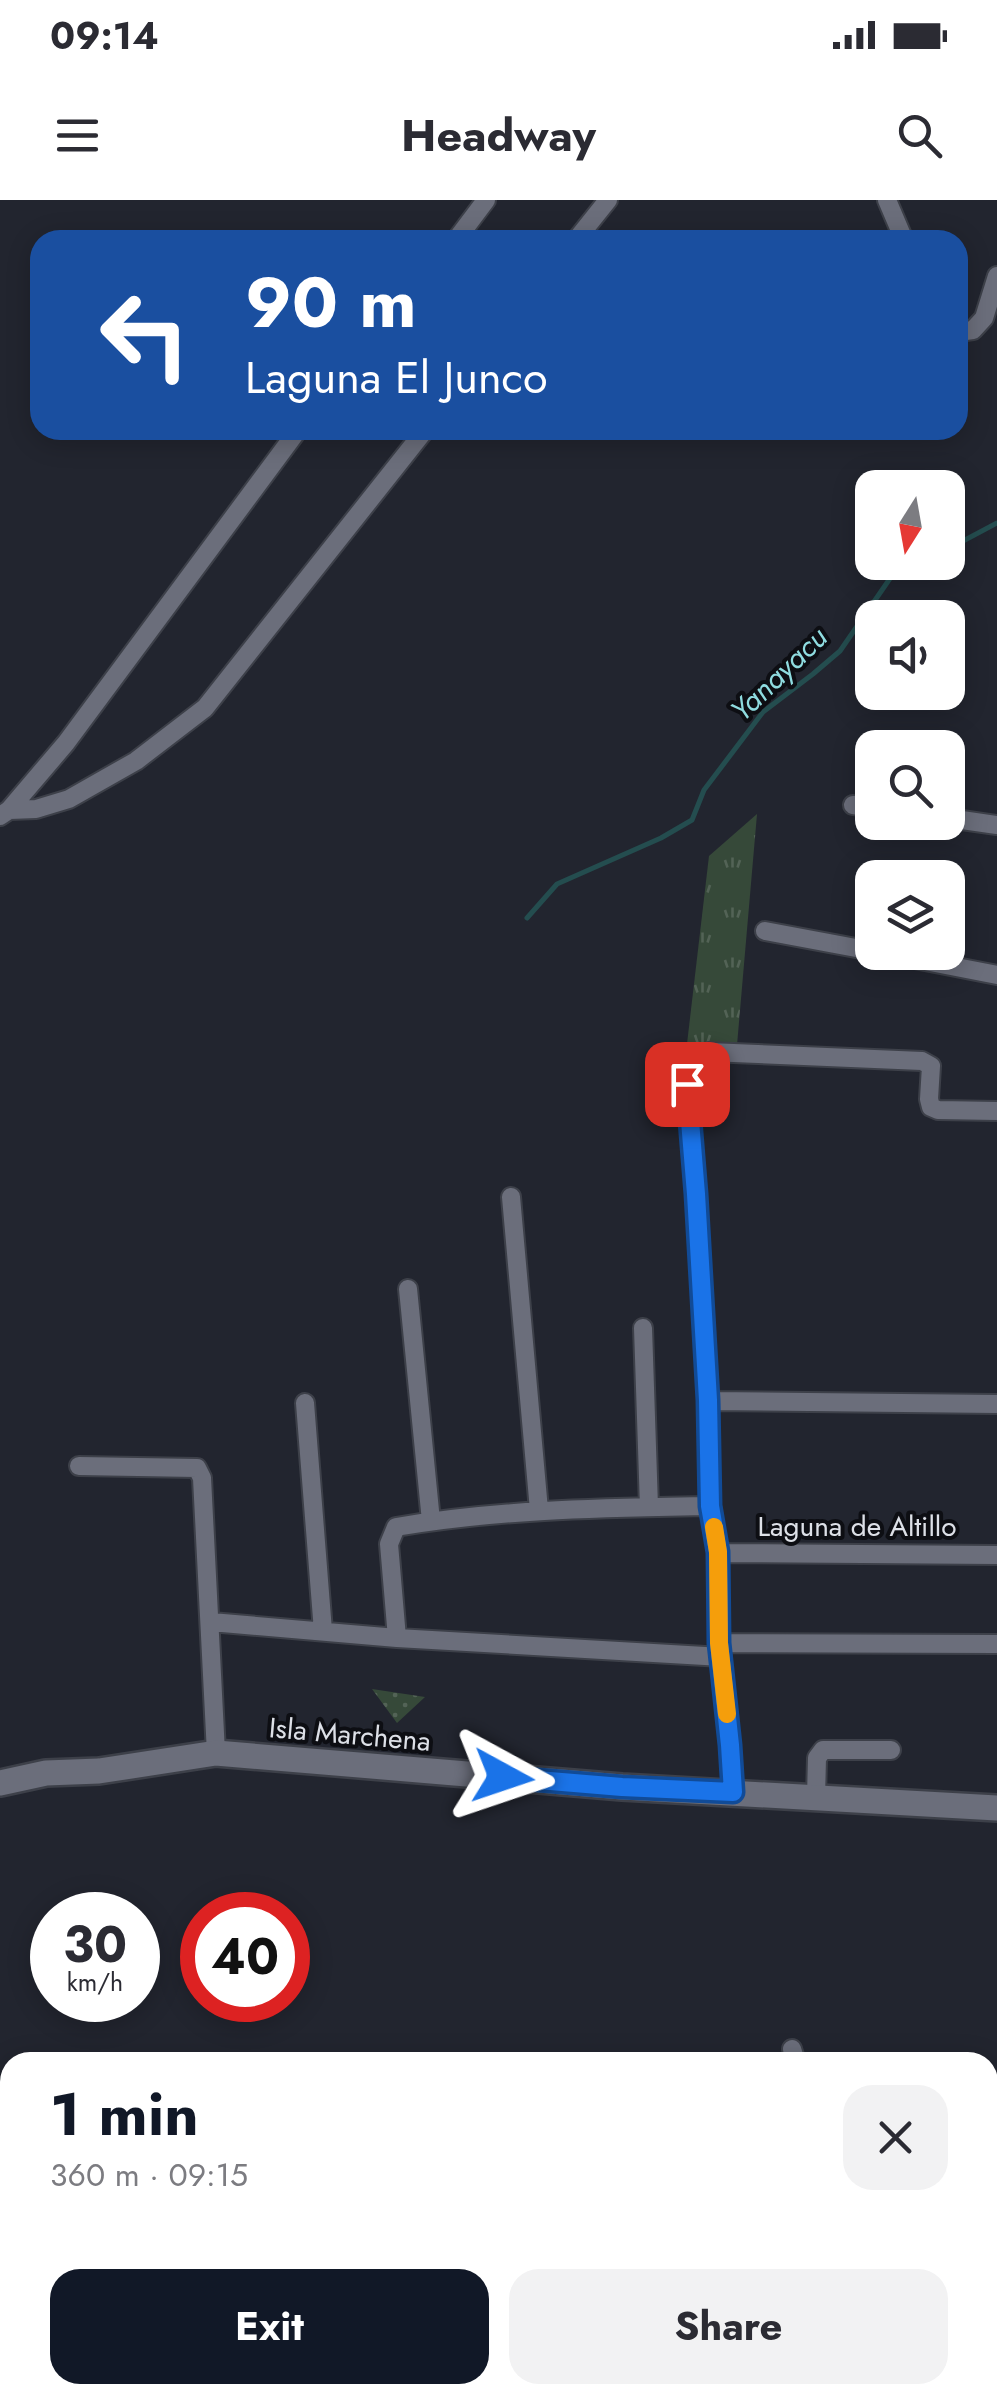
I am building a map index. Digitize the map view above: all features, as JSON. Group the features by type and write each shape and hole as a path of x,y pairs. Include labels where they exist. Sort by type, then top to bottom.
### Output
{"street":[{"path":"464,230 486,200"},
{"path":"584,230 608,200"},
{"path":"886,200 900,230"},
{"path":"968,331 984,318 997,276"},
{"path":"5,813 66,742 290,440"},
{"path":"5,813 69,799 136,761 205,708 418,440"},
{"path":"965,820 997,825"},
{"path":"765,931 855,948"},
{"path":"965,969 997,975"},
{"path":"710,1052 922,1060 931,1066 932,1107 997,1111"},
{"path":"684,1059 708,1400 710,1506 718,1552 721,1650 733,1792"},
{"path":"511,1197 538,1510"},
{"path":"408,1289 431,1521"},
{"path":"643,1328 649,1507"},
{"path":"708,1400 997,1404"},
{"path":"306,1403 323,1632"},
{"path":"78,1466 197,1468 202,1478 216,1753"},
{"path":"398,1638 389,1544 396,1527 538,1510 710,1506"},
{"name":"Laguna de Altillo","path":"718,1552 997,1555"},
{"path":"210,1622 398,1638 721,1650 997,1644"},
{"path":"816,1797 817,1758 823,1750 891,1750"},
{"name":"Isla Marchena","path":"0,1783 216,1753 622,1787 997,1808"}],"green space":[{"path":"757,814 737,1045 687,1044 709,856"},
{"path":"372,1689 425,1697 397,1723"}],"waterway":[{"name":"Yanayacu","path":"965,540 997,523"},
{"name":"Yanayacu","path":"527,918 557,884 692,820 704,790 763,712 840,651 889,580"}],"slow traffic":[{"path":"714,1527 719,1643 727,1714"}],"route":[{"path":"503,1777 733,1792 719,1643 718,1552 710,1506 708,1400 687,1084"}]}
